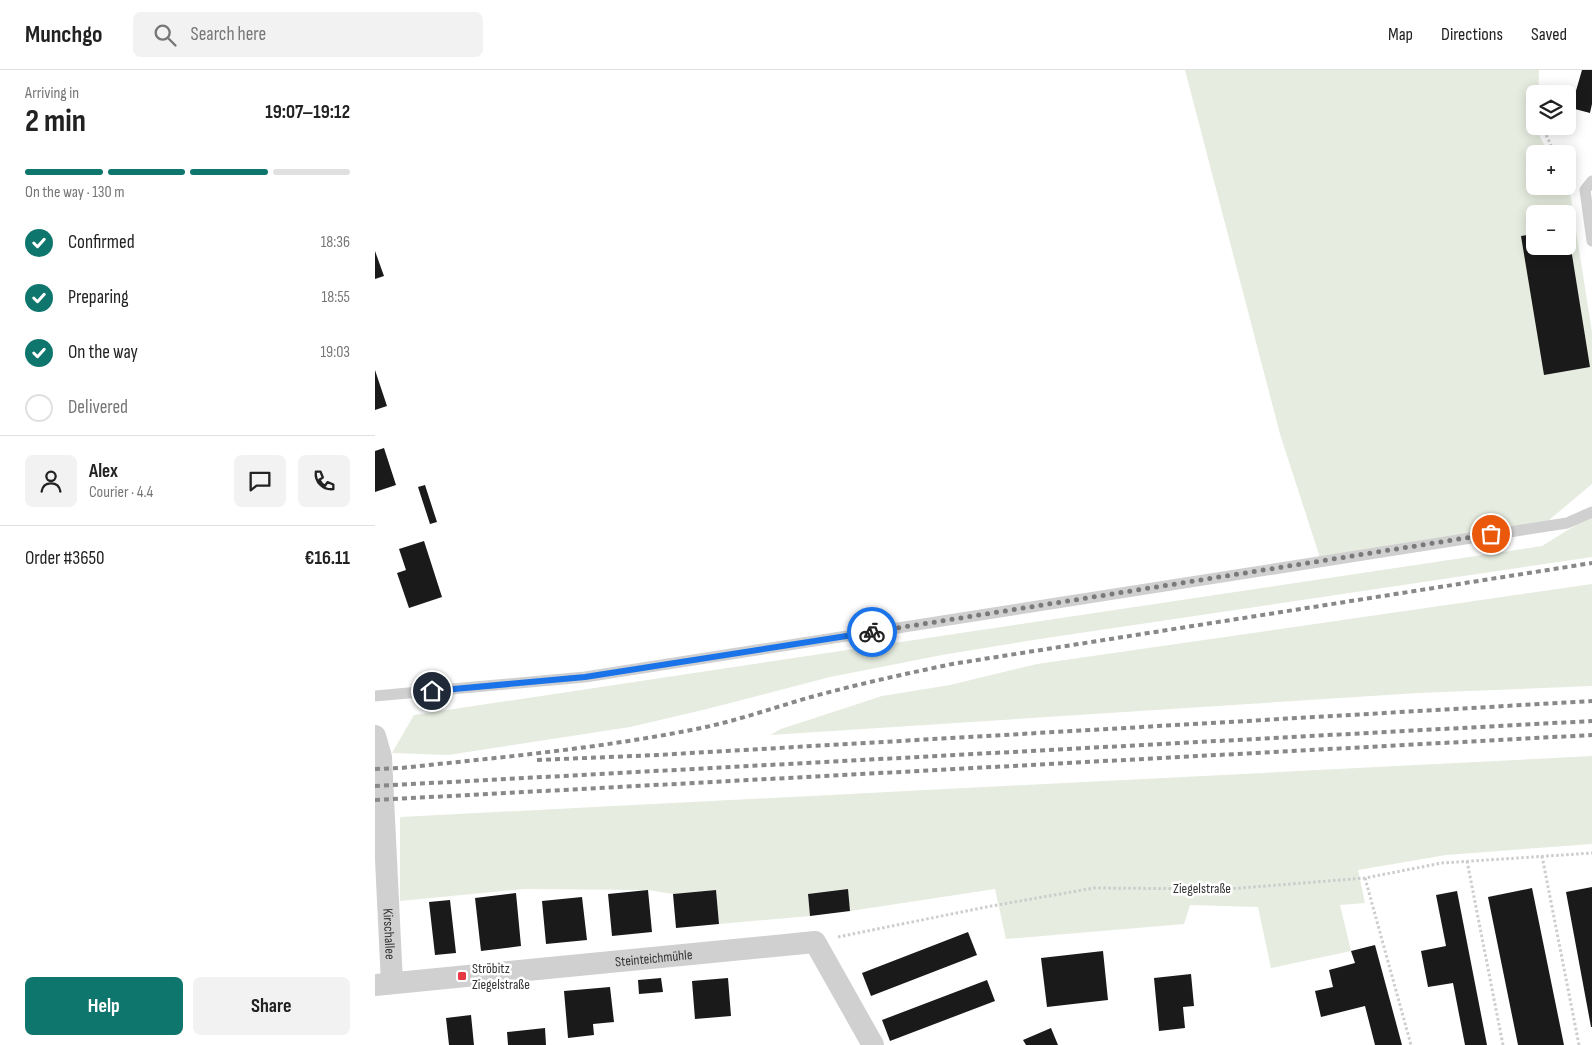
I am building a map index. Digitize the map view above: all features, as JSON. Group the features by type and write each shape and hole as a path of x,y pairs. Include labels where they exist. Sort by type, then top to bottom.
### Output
{"street":[{"name":"Kirschallee","path":"375,736 381,757 384,984"},
{"name":"Steinteichmühle","path":"384,984 815,942"},
{"path":"815,942 873,1045"}],"lane":[{"path":"1592,181 1585,190 1592,241"},
{"path":"375,696 585,677 1567,523 1592,512"}],"path":[{"name":"Ziegelstraße","path":"815,942 986,907 1095,888 1227,889 1365,878 1442,863 1592,853"},
{"path":"1542,856 1579,1045"},
{"path":"1467,861 1503,1045"},
{"path":"1365,878 1411,1045"}],"shaded area":[{"path":"1185,70 1539,70 1538,85 1526,85 1526,135 1539,135 1544,145 1526,145 1526,195 1570,195 1572,205 1526,205 1526,255 1576,255 1576,230 1592,332 1592,484 1536,531 1322,564 1280,434"},
{"path":"1592,515 1592,557 942,655 830,677 630,727 448,755 392,753 414,715 1542,546"},
{"path":"1592,584 1592,686 1418,693 770,735 781,729 882,696 950,685 1037,664"},
{"path":"1592,756 1592,844 1446,855 1358,870 1365,903 1340,905 1351,951 1271,968 1258,907 1190,905 1184,924 1006,939 995,889 850,911 847,889 808,894 810,916 719,924 716,890 673,894 648,890 524,889 400,901 400,817"}],"building":[{"path":"1582,70 1592,70 1592,104 1590,113 1576,109 1576,91"},
{"path":"1526,235 1526,255 1572,255 1590,367 1544,375 1521,236"},
{"path":"375,251 384,276 375,279"},
{"path":"375,370 387,406 375,410"},
{"path":"384,448 396,485 375,492 375,451"},
{"path":"425,485 437,522 430,524 418,487"},
{"path":"424,541 442,597 409,608 397,573 406,570 399,549"},
{"path":"1592,887 1592,1027 1591,1027 1566,892"},
{"path":"1532,888 1564,1045 1518,1045 1488,897"},
{"path":"848,889 850,911 810,916 808,894"},
{"path":"648,890 652,932 612,936 608,894"},
{"path":"716,890 719,924 676,928 673,894"},
{"path":"1457,891 1487,1045 1465,1045 1453,983 1428,987 1421,951 1446,946 1436,895"},
{"path":"516,893 521,946 481,951 475,898"},
{"path":"582,897 587,940 546,944 542,901"},
{"path":"450,900 456,953 435,955 429,902"},
{"path":"968,932 977,955 871,996 862,973"},
{"path":"1375,945 1402,1045 1375,1045 1365,1006 1321,1017 1315,991 1333,987 1329,970 1355,963 1351,951"},
{"path":"1103,951 1108,1000 1047,1007 1041,958"},
{"path":"1191,974 1194,1006 1183,1007 1185,1028 1159,1031 1154,978"},
{"path":"661,978 663,992 639,994 638,980"},
{"path":"728,978 731,1016 695,1019 692,981"},
{"path":"987,980 995,1001 890,1041 882,1020"},
{"path":"610,987 614,1022 593,1024 594,1035 568,1038 564,991"},
{"path":"471,1015 474,1045 449,1045 446,1018"},
{"path":"545,1028 546,1045 508,1045 507,1032"},
{"path":"1051,1028 1058,1045 1026,1045 1023,1040"}],"railway":[{"path":"375,769 401,768 630,741 719,724 811,697 952,664 1592,563"},
{"path":"537,760 657,755 1592,701"},
{"path":"375,786 1592,721"},
{"path":"375,800 1592,735"}],"way so far":[{"path":"872,632 1491,534"}],"place":[{"name":"Ströbitz Ziegelstraße","path":"462,976"}],"route":[{"path":"432,691 585,677 872,632"}]}
